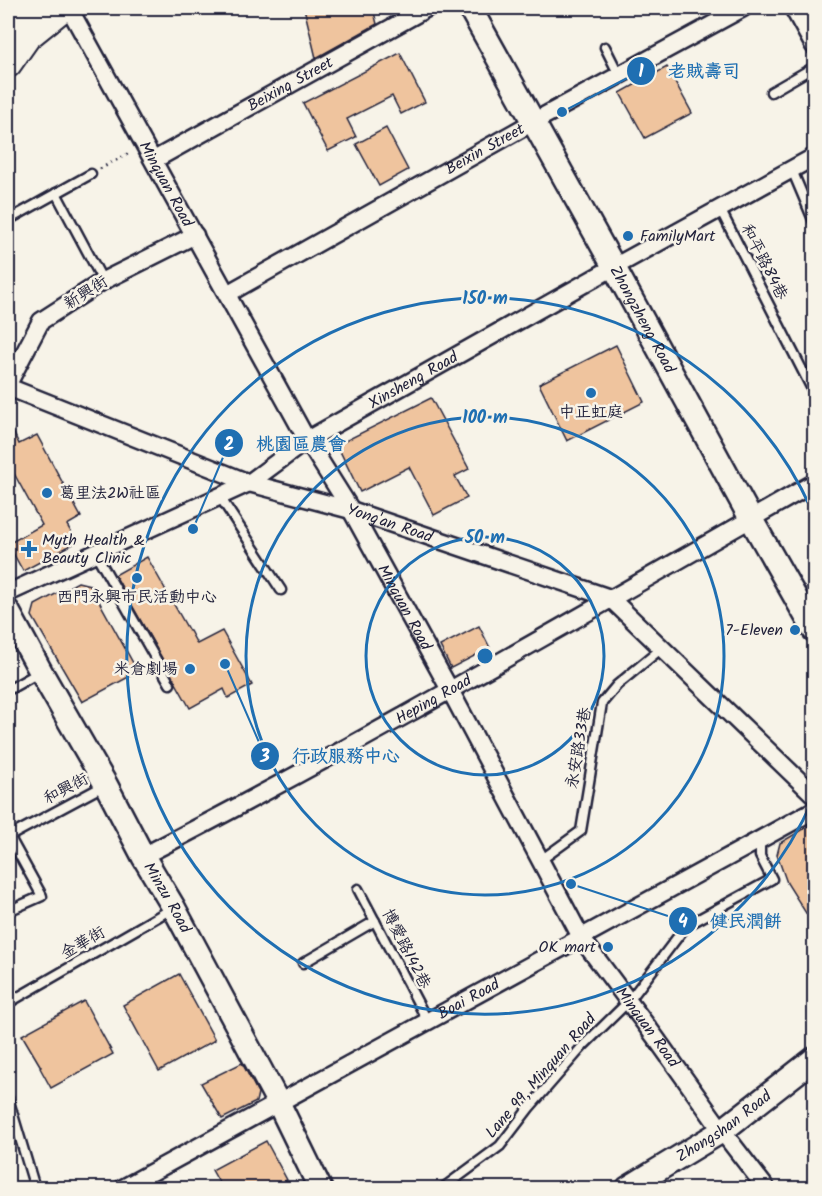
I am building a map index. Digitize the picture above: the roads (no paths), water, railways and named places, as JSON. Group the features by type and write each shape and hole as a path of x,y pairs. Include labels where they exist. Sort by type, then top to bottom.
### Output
{"main road":[{"path":"8,29 16,18 29,8"},
{"path":"8,64 27,37 63,8"},
{"name":"Zhongzheng Road","path":"470,8 814,630"},
{"name":"Minzu Road","path":"8,611 174,908 279,1104 320,1188"},
{"name":"Zhongshan Road","path":"628,1188 722,1131 814,1059"}],"street":[{"name":"Minquan Road","path":"69,8 307,440 351,510 450,690 582,939 766,1188"},
{"name":"Beixing Street","path":"154,160 427,8"},
{"name":"Beixin Street","path":"227,294 533,122 742,8"},
{"path":"793,8 814,46"},
{"name":"Xinsheng Road","path":"8,593 249,483 307,440 614,267 814,158"},
{"name":"新興街","path":"8,385 41,321 103,281 195,235"},
{"name":"Yong'an Road","path":"8,385 249,483 351,510 610,598 803,785 814,793"},
{"name":"Heping Road","path":"143,856 243,804 450,690 814,483"},
{"name":"Boai Road","path":"123,1188 582,939 814,810"}],"lane":[{"path":"605,48 619,75"},
{"path":"771,92 814,67"},
{"path":"792,170 814,222"},
{"path":"8,220 91,174"},
{"path":"57,193 103,281"},
{"name":"和平路84巷","path":"720,209 814,393"},
{"path":"220,496 281,590"},
{"path":"96,554 170,684"},
{"name":"永安路33巷","path":"541,860 581,831 602,703 617,685 662,648"},
{"path":"8,690 41,672"},
{"name":"和興街","path":"8,837 106,785"},
{"path":"8,837 42,896 8,911"},
{"name":"Lane 99, Minquan Road","path":"443,1188 500,1146 529,1108 583,1046 629,1001 686,926 772,879 760,856 760,840"},
{"name":"博愛路142巷","path":"358,889 428,1023"},
{"name":"金華街","path":"8,1003 174,908"},
{"path":"303,963 375,921"},
{"path":"8,1098 35,1188"}],"place":[{"name":"老賊壽司","path":"562,112"},
{"name":"FamilyMart","path":"628,236"},
{"name":"中正虹庭","path":"591,393"},
{"name":"葛里法2W社區","path":"47,493"},
{"name":"桃園區農會","path":"193,529"},
{"name":"Myth Health & Beauty Clinic","path":"29,549"},
{"name":"西門永興市民活動中心","path":"137,578"},
{"name":"7-Eleven","path":"795,630"},
{"name":"行政服務中心","path":"225,664"},
{"name":"米倉劇場","path":"190,669"},
{"name":"健民潤餅","path":"571,884"},
{"name":"OK mart","path":"608,947"}]}
